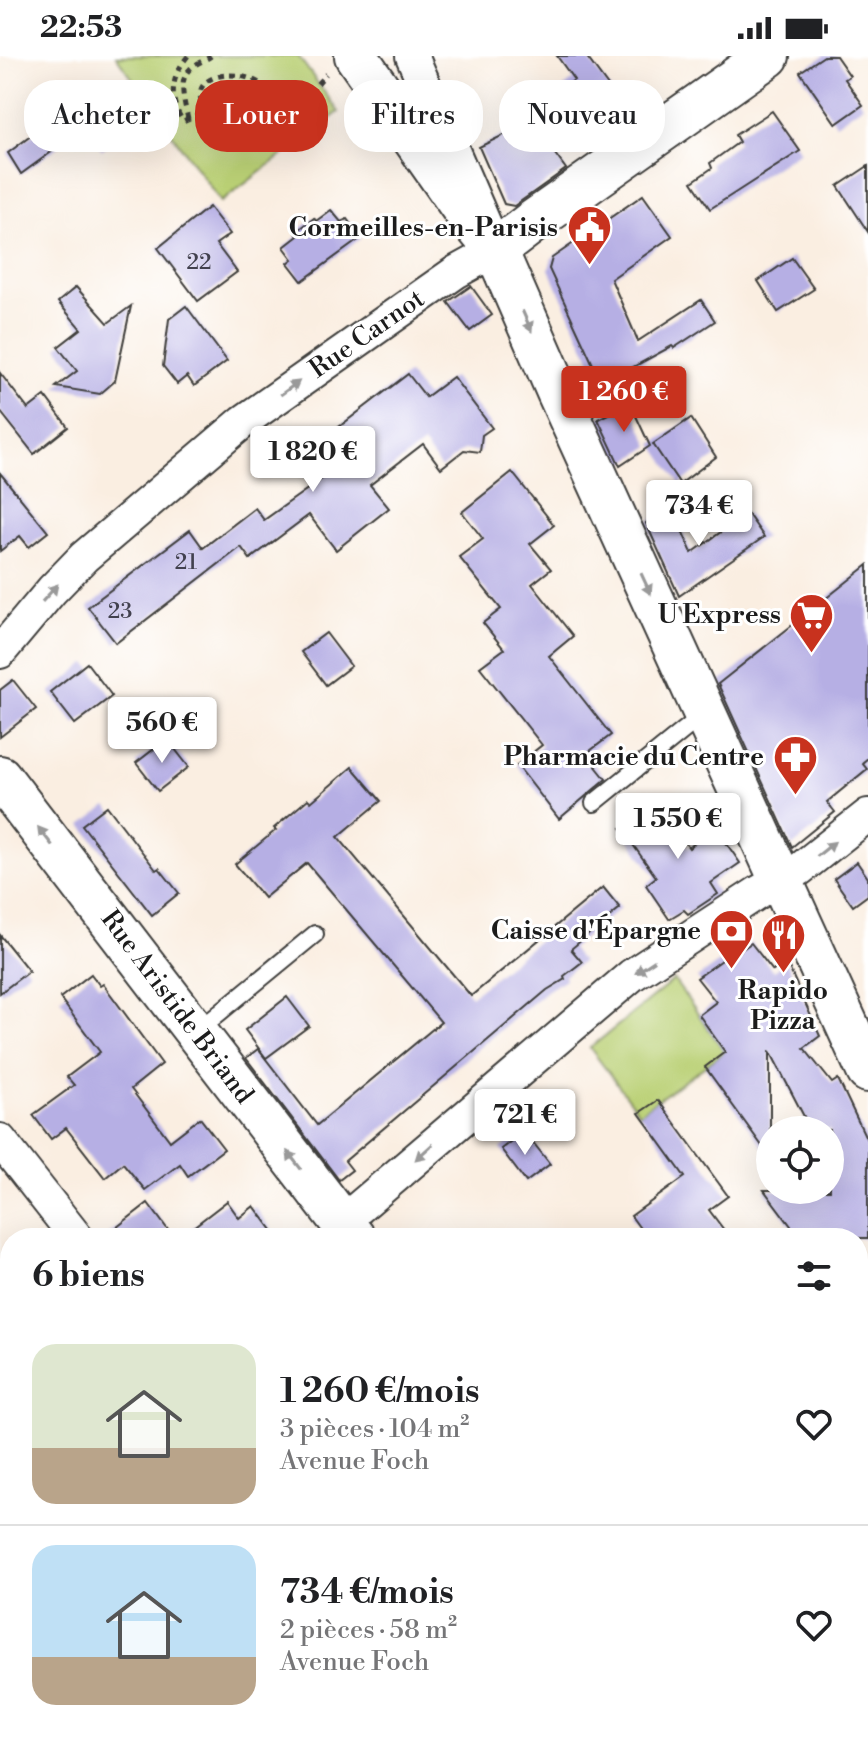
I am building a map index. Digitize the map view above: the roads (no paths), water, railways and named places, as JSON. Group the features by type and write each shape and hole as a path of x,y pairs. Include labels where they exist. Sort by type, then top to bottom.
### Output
{"street":[{"path":"412,56 558,392 868,1071"},
{"name":"Rue Carnot","path":"0,652 84,557 244,421 456,272 496,250 768,56"},
{"path":"342,65 496,250"},
{"name":"Rue Aristide Briand","path":"0,777 346,1228"},
{"path":"350,1228 385,1186 632,975 800,869 868,815"},
{"path":"0,1140 69,1228"}],"lane":[{"path":"594,803 706,713"},
{"path":"196,1032 315,934"}],"place":[{"name":"Cormeilles-en-Parisis","path":"589,267"},
{"name":"U Express","path":"812,654"},
{"name":"Pharmacie du Centre","path":"795,796"},
{"name":"Caisse d'Épargne","path":"732,970"},
{"name":"Rapido Pizza","path":"783,975"}]}
